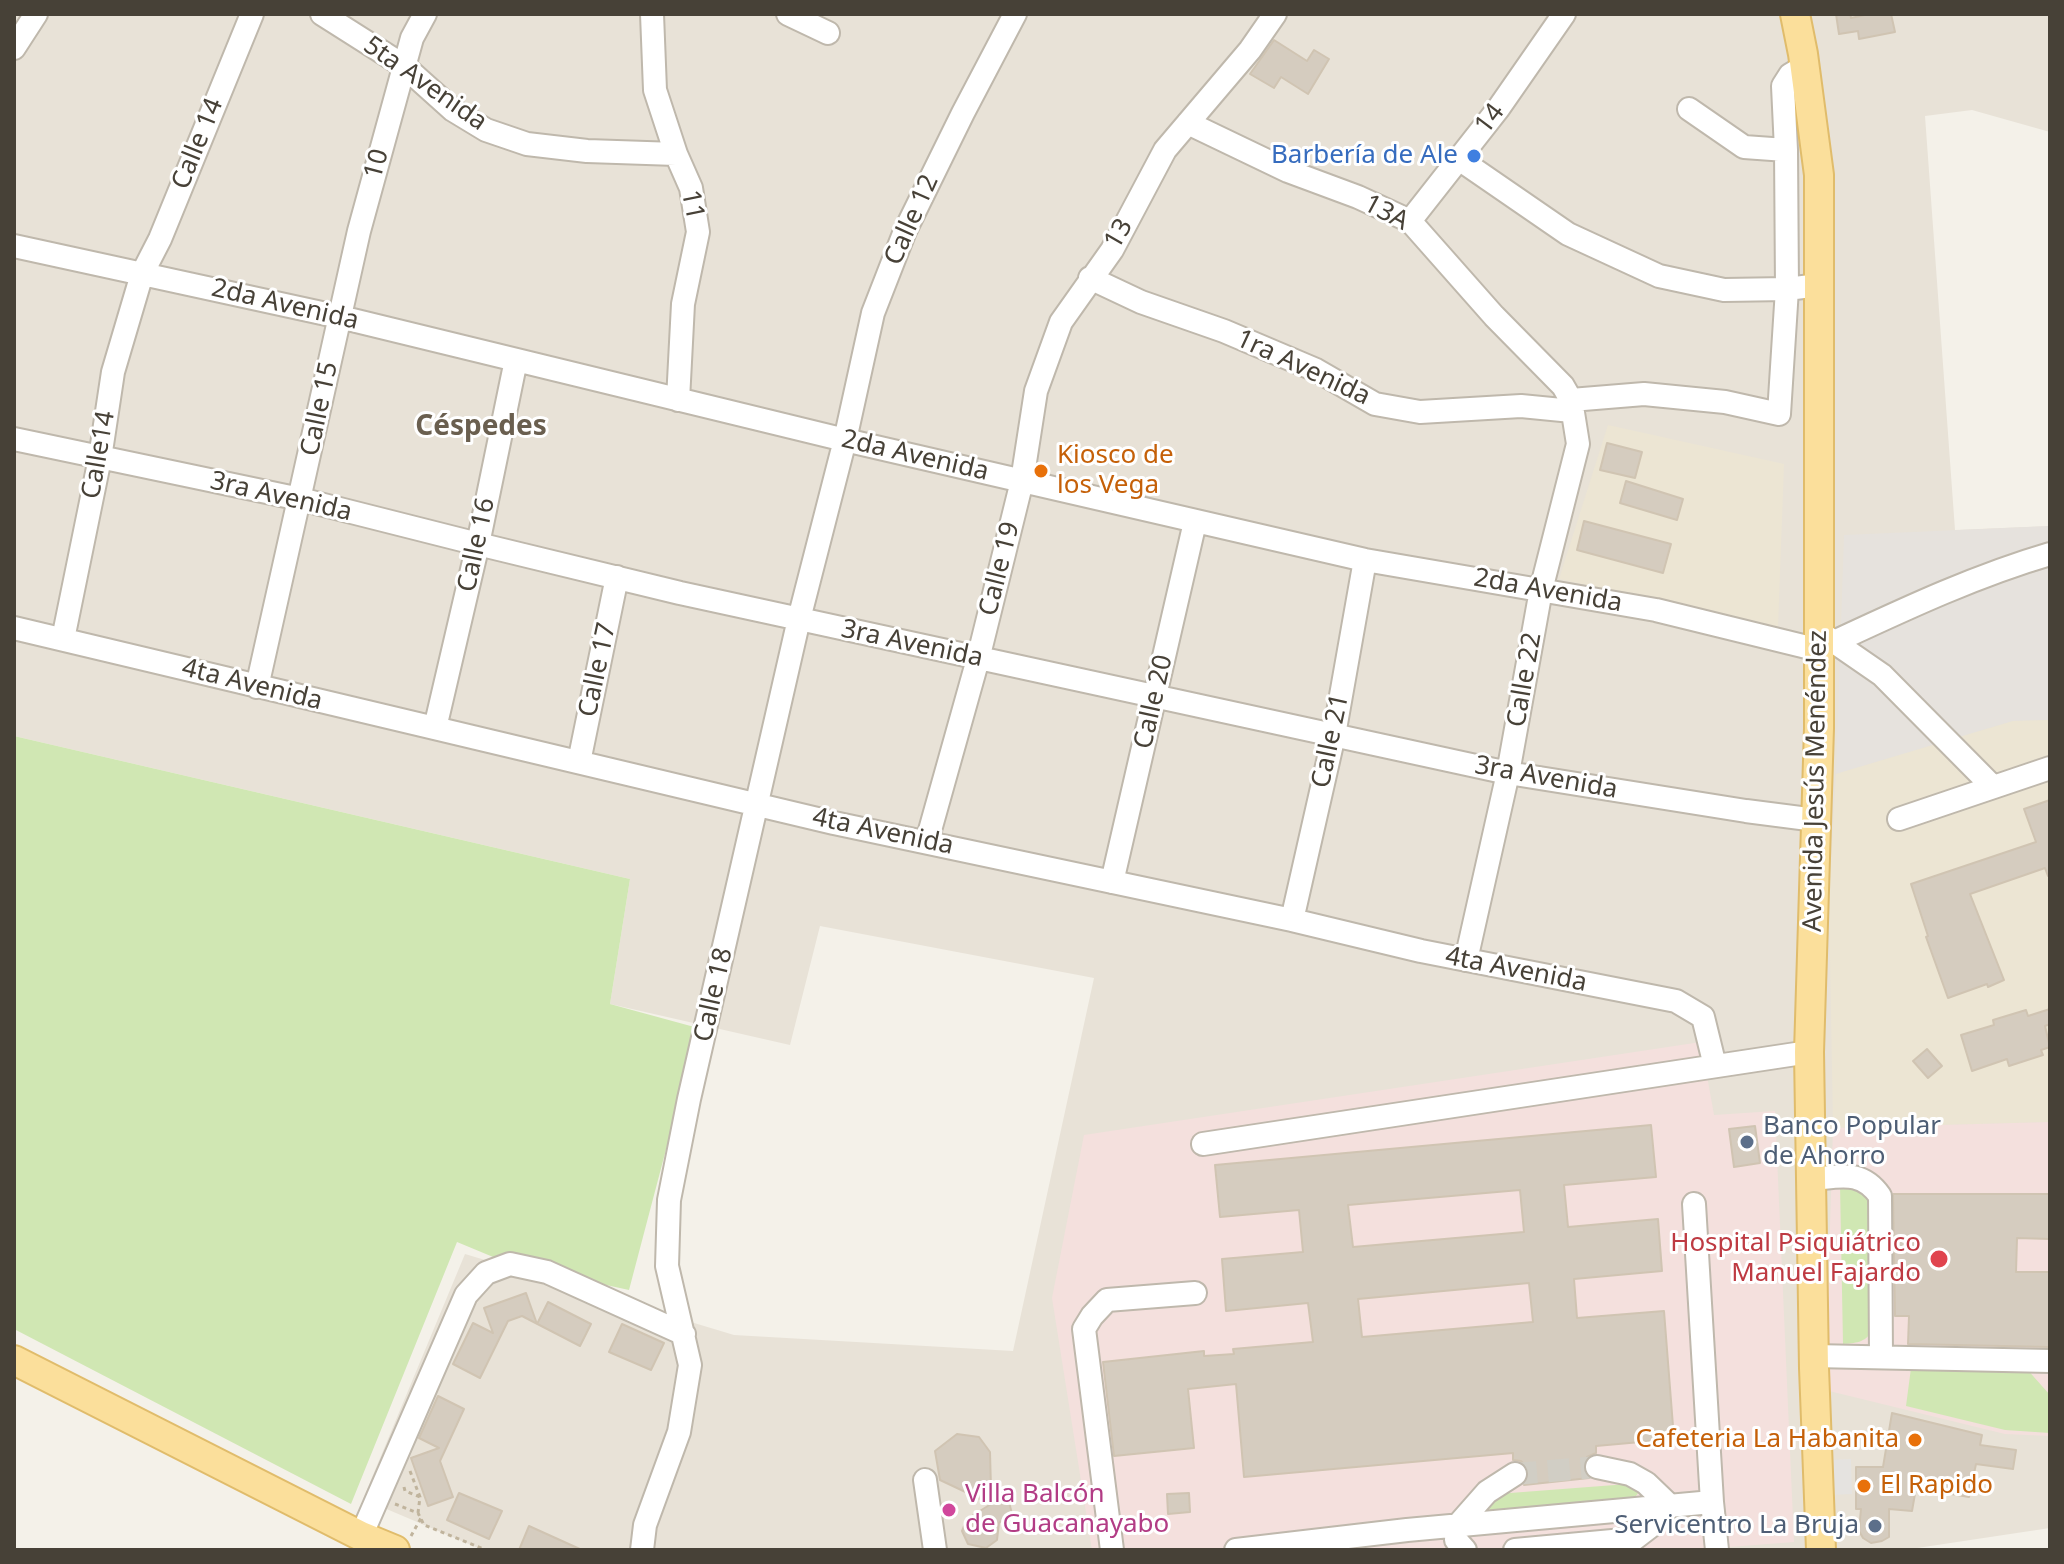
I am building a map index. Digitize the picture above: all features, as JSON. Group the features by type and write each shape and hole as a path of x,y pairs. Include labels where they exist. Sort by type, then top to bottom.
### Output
{"main road":[{"name":"Avenida Jesús Menéndez","path":"1795,14 1819,175 1824,642 1809,1052 1821,1550"},
{"path":"14,1360 361,1536 395,1550"}],"street":[{"path":"14,48 36,14"},
{"name":"Calle 14","path":"142,274 160,239 252,14"},
{"name":"5ta Avenida","path":"322,14 404,66 453,110 486,130 527,144 587,151 676,154"},
{"name":"10","path":"340,317 359,231 404,66 412,38 425,14"},
{"name":"11","path":"652,14 655,90 691,188 698,232 683,304 678,400"},
{"path":"788,14 828,33"},
{"name":"Calle 12","path":"845,440 873,313 905,231 1015,14"},
{"name":"13","path":"1022,481 1036,391 1061,322 1112,250 1165,150 1250,50 1275,14"},
{"name":"14","path":"1410,221 1498,109 1562,15"},
{"path":"1787,289 1783,86 1790,75 1805,66"},
{"path":"1689,109 1744,147 1786,150"},
{"name":"13A","path":"1188,123 1288,171 1358,197 1410,221 1494,316 1563,386 1572,405"},
{"path":"1459,159 1568,234 1659,276 1724,290 1819,285"},
{"name":"2da Avenida","path":"14,246 340,317 845,440 1365,560 1824,642"},
{"name":"Calle14","path":"63,639 100,458 113,372 142,274"},
{"name":"1ra Avenida","path":"1090,278 1141,302 1224,331 1316,370 1375,404 1420,412 1572,405 1644,394 1725,402 1779,414 1787,289"},
{"name":"Calle 15","path":"257,687 340,317"},
{"name":"Calle 16","path":"435,728 478,544 516,360"},
{"name":"Calle 22","path":"1466,960 1508,773 1541,590 1578,444 1572,405"},
{"name":"3ra Avenida","path":"14,439 300,499 799,619 1508,773 1816,820"},
{"name":"Calle 18","path":"642,1550 645,1525 679,1432 690,1365 667,1266 669,1200 689,1099 799,619 845,440"},
{"name":"Calle 19","path":"927,841 978,659 1022,481"},
{"name":"Calle 20","path":"1112,882 1195,522"},
{"path":"1824,642 2010,566 2050,554"},
{"name":"Calle 21","path":"1292,920 1334,735 1365,560"},
{"name":"Calle 17","path":"579,762 617,577"},
{"name":"4ta Avenida","path":"14,628 758,805 1466,960 1676,1001 1703,1017 1715,1066"},
{"path":"1824,642 1882,675 1993,787"},
{"path":"1899,819 2050,768"},
{"path":"1203,1144 1809,1052"},
{"path":"1811,1179 1855,1176 1866,1180 1880,1196 1881,1357"},
{"path":"1694,1204 1717,1550"},
{"path":"361,1536 466,1295 486,1273 510,1264 547,1272 684,1334"},
{"path":"1112,1550 1084,1329 1107,1300 1195,1293"},
{"path":"1814,1356 2050,1361"},
{"path":"1597,1467 1630,1474 1646,1483 1670,1506"},
{"path":"1465,1550 1456,1540 1457,1526 1487,1492 1515,1474"},
{"path":"925,1480 935,1550"},
{"path":"1236,1550 1712,1502"},
{"path":"1515,1550 1634,1539 1670,1506"}],"path":[{"path":"420,1497 405,1491 409,1471 420,1497 418,1513 424,1525 486,1550"},
{"path":"384,1500 418,1513"}],"shaded area":[{"path":"14,14 2050,14 2050,132 1972,110 1925,116 1955,530 2050,526 2050,1528 1904,1550 483,1550 363,1499 465,1254 734,1335 1013,1351 1094,978 820,926 790,1045 610,1004 630,879 14,736"},
{"path":"1608,425 1784,464 1778,627 1559,579"},
{"path":"2050,526 2050,720 2013,721 1836,774 1844,535"},
{"path":"2050,720 2050,1122 1833,1128 1829,897 1836,774 2013,721"},
{"path":"1701,1042 1714,1115 1775,1111 1794,1542 1690,1550 1092,1550 1052,1298 1084,1135"},
{"name":"Hospital Psiquiátrico Manuel Fajardo","path":"2050,1122 2050,1436 2005,1434 1825,1390 1833,1128"},
{"path":"1851,1459 1852,1494 1829,1495 1828,1460"}],"green space":[{"path":"14,736 630,879 610,1004 698,1028 629,1290 510,1264 457,1242 351,1504 14,1329"},
{"path":"1840,1184 1871,1192 1872,1331 1863,1340 1843,1344"},
{"path":"2025,1367 2050,1395 2050,1433 2005,1430 1906,1406 1911,1368"},
{"path":"1628,1484 1638,1488 1639,1492 1632,1501 1491,1512 1488,1506 1497,1494"}],"building":[{"path":"1836,14 1850,14 1851,18 1891,14 1895,32 1859,39 1858,31 1839,34"},
{"path":"1274,40 1307,61 1314,50 1329,59 1308,94 1281,77 1274,88 1250,74"},
{"path":"1607,443 1642,452 1635,478 1600,470"},
{"path":"1626,481 1683,499 1677,520 1620,503"},
{"path":"1584,521 1671,544 1663,573 1577,550"},
{"path":"2050,800 2050,876 2045,868 1970,894 2004,980 1948,998 1911,884 2036,842 2024,809"},
{"path":"2050,1009 2050,1024 2045,1026 2050,1047 2041,1050 2043,1055 2009,1066 2007,1059 1972,1071 1961,1035 1994,1025 1993,1020 2026,1010 2028,1016"},
{"path":"1927,1049 1942,1066 1928,1078 1913,1061"},
{"path":"1651,1125 1656,1177 1564,1185 1568,1227 1658,1219 1662,1271 1574,1279 1577,1318 1664,1311 1674,1439 1596,1446 1596,1453 1587,1457 1583,1465 1589,1478 1524,1485 1529,1474 1527,1467 1521,1461 1513,1460 1513,1453 1244,1477 1236,1384 1188,1389 1194,1448 1114,1456 1103,1362 1204,1351 1204,1356 1234,1354 1233,1349 1313,1342 1308,1303 1226,1311 1222,1259 1303,1252 1299,1210 1220,1217 1215,1165","holes":["1520,1190 1524,1232 1353,1247 1348,1205","1529,1283 1533,1322 1362,1337 1358,1299"]},
{"path":"1755,1126 1760,1163 1734,1167 1729,1129"},
{"path":"1893,1194 2050,1194 2050,1239 2017,1238 2016,1272 2050,1272 2050,1347 1908,1344 1909,1316 1895,1316"},
{"path":"526,1293 537,1324 522,1316 508,1321 480,1378 453,1364 473,1323 493,1333 484,1308"},
{"path":"548,1302 591,1324 580,1346 537,1324"},
{"path":"622,1324 664,1343 651,1370 609,1352"},
{"path":"438,1396 464,1409 440,1461 453,1497 428,1506 411,1458 439,1448 419,1438"},
{"path":"1892,1413 1982,1435 1980,1445 2016,1450 2013,1469 1976,1464 1969,1497 1916,1488 1912,1511 1889,1509 1889,1537 1871,1543 1859,1531 1861,1509 1856,1509 1856,1467 1883,1467"},
{"path":"957,1434 979,1437 990,1452 991,1489 1007,1494 1012,1514 1010,1512 999,1523 997,1540 986,1548 968,1544 962,1531 967,1519 991,1504 940,1480 935,1451"},
{"path":"459,1493 502,1511 489,1539 447,1520"},
{"path":"1189,1493 1190,1512 1168,1514 1167,1494"},
{"path":"529,1526 582,1550 519,1550"}],"tunnel":[{"path":"1515,1474 1597,1467"}],"place":[{"name":"Barbería de Ale","path":"1474,156"},
{"name":"Kiosco de los Vega","path":"1041,471"},
{"name":"Banco Popular de Ahorro","path":"1747,1142"},
{"name":"Hospital Psiquiátrico Manuel Fajardo","path":"1939,1259"},
{"name":"Cafeteria La Habanita","path":"1915,1440"},
{"name":"El Rapido","path":"1864,1486"},
{"name":"Villa Balcón de Guacanayabo","path":"949,1510"},
{"name":"Servicentro La Bruja","path":"1875,1526"}],"district":[{"name":"Céspedes","path":"481,427"}]}
